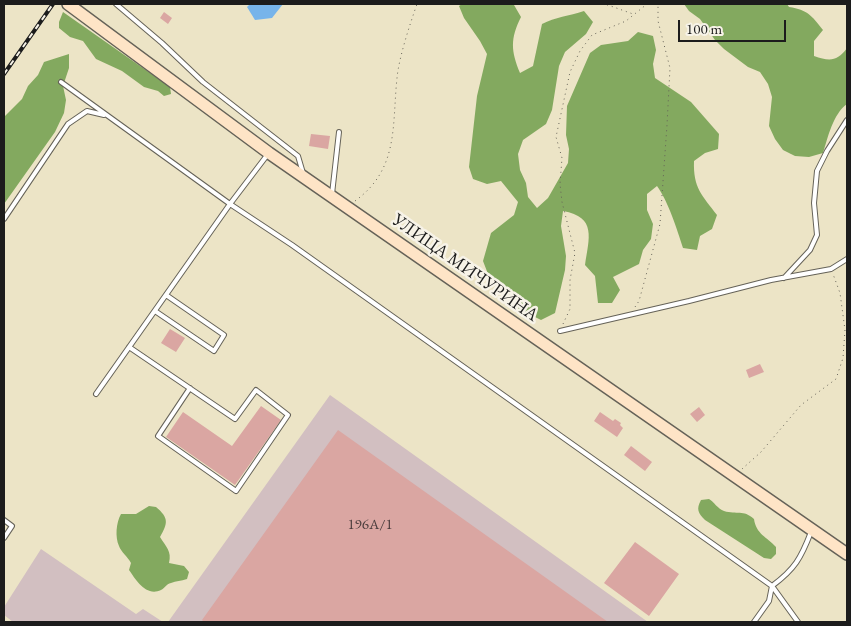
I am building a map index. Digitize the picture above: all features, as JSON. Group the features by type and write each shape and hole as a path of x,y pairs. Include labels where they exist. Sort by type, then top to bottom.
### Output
{"main road":[{"name":"УЛИЦА МИЧУРИНА","path":"70,6 269,153 847,554"}],"lane":[{"path":"116,4 162,43 203,82 298,156 304,177"},
{"path":"61,82 230,204 292,245 772,586 798,622"},
{"path":"4,219 68,124 87,111 105,115"},
{"path":"784,278 810,250 817,234 814,203 817,171 827,151 847,120"},
{"path":"331,196 339,132"},
{"path":"96,394 230,204 269,153"},
{"path":"560,330 784,278 831,269 847,259"},
{"path":"155,311 214,351 224,335 166,295"},
{"path":"129,347 190,388 235,419 256,390 288,415 236,491 158,436 190,388"},
{"path":"4,520 12,526 4,538"},
{"path":"754,622 769,601 772,586 789,573 804,552 812,530"}],"path":[{"path":"346,207 369,191 389,158 394,130 397,76 417,4"},
{"path":"597,4 608,5 634,14"},
{"path":"560,330 570,308 570,280 575,253 562,202 560,184 562,158 556,137 570,72 580,51 592,35 626,21 647,4"},
{"path":"631,314 639,301 660,224 670,68 658,21 658,4"},
{"path":"734,476 761,452 801,405 836,379 843,358 845,330 840,293 831,269"}],"shaded area":[{"path":"330,395 648,622 168,622"},
{"path":"41,549 136,614 143,609 163,622 13,622 4,615 4,607"}],"green space":[{"path":"462,4 514,5 521,17 513,39 513,51 520,73 533,66 542,24 584,11 593,22 586,34 565,52 559,66 552,110 546,124 523,140 518,154 520,170 526,183 528,197 537,208 548,198 568,163 569,149 566,135 567,106 590,53 601,45 628,41 638,32 653,36 656,50 653,64 655,78 691,102 719,134 718,149 705,153 694,161 697,185 717,215 712,229 700,236 697,250 683,248 668,207 657,186 647,194 647,210 653,224 651,239 643,250 639,264 613,277 620,290 612,303 598,303 595,276 585,265 589,238 586,224 574,214 563,211 561,226 566,256 565,270 555,313 541,320 515,307 499,282 488,274 483,261 491,233 514,215 518,202 501,181 487,184 473,179 469,167 477,96 487,54 464,18 459,6"},
{"path":"684,4 787,4 789,7 809,14 823,30 814,41 814,56 832,59 840,56 847,48 847,104 842,108 835,120 823,153 809,157 795,156 783,150 769,126 772,97 768,84 760,72 748,67 724,49 700,19 689,11"},
{"path":"63,12 170,87 171,94 164,96 158,91 144,87 122,71 96,59 83,41 70,37 59,28"},
{"path":"69,54 69,68 63,86 66,100 64,113 55,132 4,204 4,117 22,99 44,62"},
{"path":"709,499 724,511 743,513 754,519 759,532 776,547 776,554 771,559 764,558 705,520 699,513 698,508 701,500"},
{"path":"149,506 156,507 165,518 165,528 160,537 169,552 169,563 184,566 189,572 187,579 169,584 156,592 142,586 129,570 131,563 120,548 117,534 117,526 121,514 136,514"}],"water":[{"path":"250,4 283,4 272,18 255,20 247,7"}],"building":[{"path":"164,12 172,18 168,24 160,18"},
{"path":"311,134 330,136 328,149 309,146"},
{"path":"170,329 185,338 176,352 161,343"},
{"path":"760,364 764,372 749,378 746,370"},
{"path":"261,406 281,420 235,485 166,437 183,412 232,446"},
{"path":"699,407 705,415 697,422 690,414"},
{"path":"600,412 613,421 615,419 621,423 620,425 623,428 617,437 594,421"},
{"path":"338,430 608,622 204,622 202,620"},
{"path":"631,446 652,462 645,471 624,455"},
{"path":"635,542 679,574 649,616 604,583"}],"railway":[{"path":"4,74 53,4"}]}
